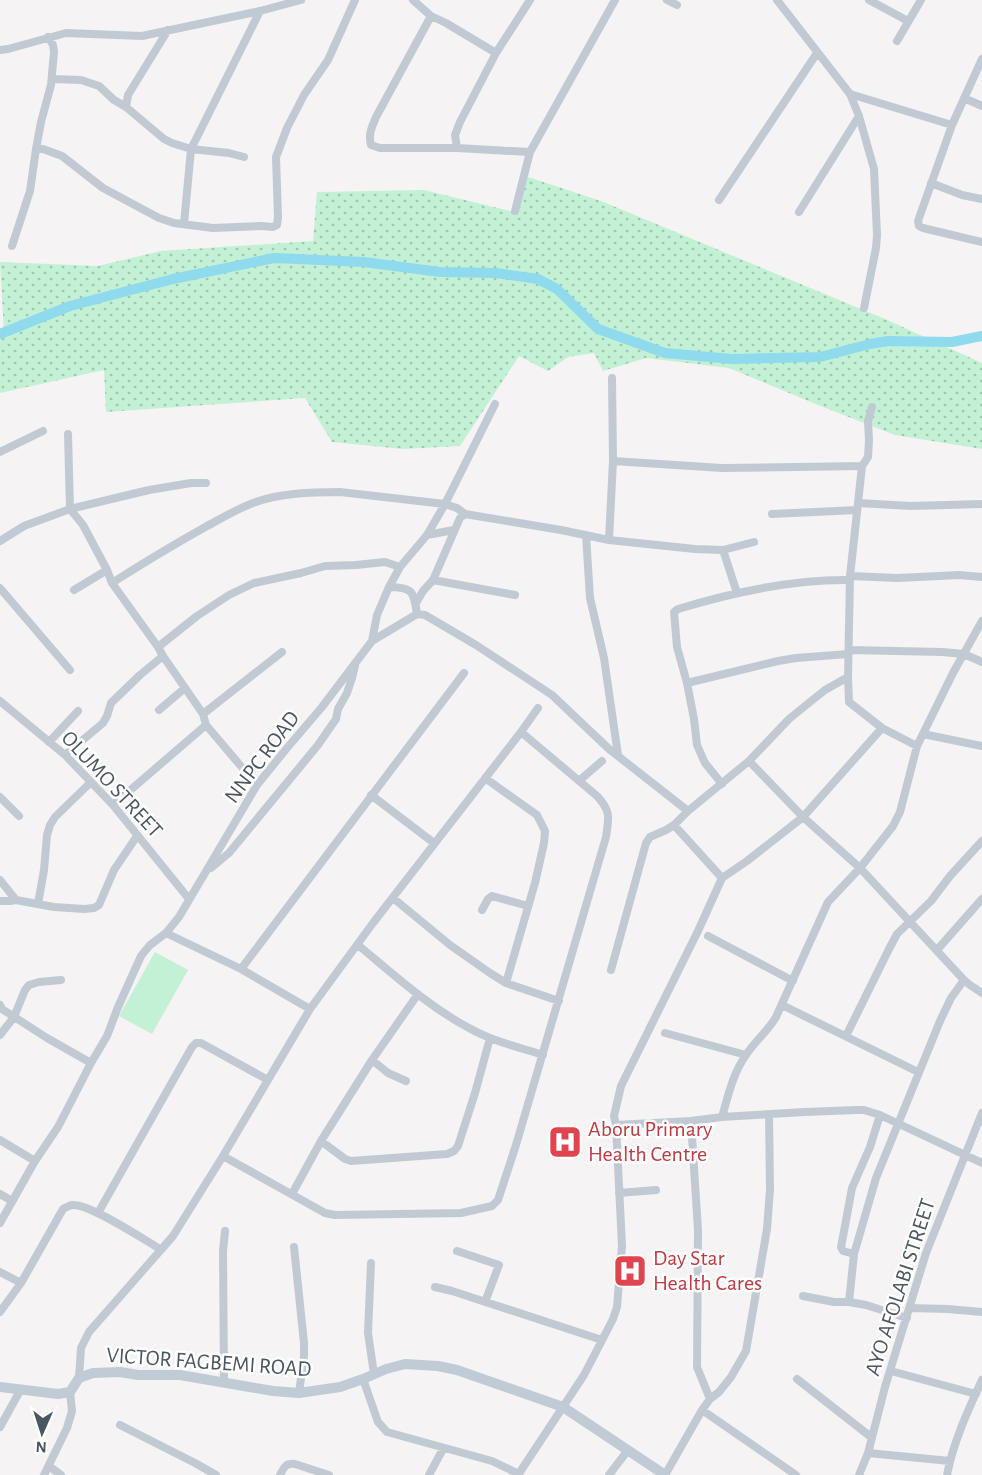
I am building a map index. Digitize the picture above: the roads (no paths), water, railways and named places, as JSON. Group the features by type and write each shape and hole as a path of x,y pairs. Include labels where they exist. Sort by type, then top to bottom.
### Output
{"street":[{"path":"0,50 66,33 142,36 301,0"},
{"path":"36,149 43,149 62,156 103,188 159,218 213,228 273,227 277,225 278,217 276,157 287,128 304,95 328,60 355,0"},
{"path":"413,0 431,16 496,53"},
{"path":"457,148 455,135 460,122 496,53 530,0"},
{"path":"515,211 530,152 615,0"},
{"path":"667,0 676,5"},
{"path":"777,0 849,94 859,116 874,169 877,235 864,308"},
{"path":"869,0 908,21"},
{"path":"897,41 921,0"},
{"path":"184,224 191,149 260,11"},
{"path":"431,16 376,117 370,130 371,145 380,148 457,148 530,152"},
{"path":"126,107 128,95 168,30"},
{"path":"12,246 30,191 41,122 52,80 54,48 48,38"},
{"path":"719,200 817,53"},
{"path":"982,59 952,125 918,221 922,228 982,242"},
{"path":"52,80 81,80 99,86 164,139 191,149 244,157"},
{"path":"849,94 952,125"},
{"path":"964,98 982,106"},
{"path":"799,212 859,116"},
{"path":"931,183 962,195 982,199"},
{"path":"609,540 613,460 612,378"},
{"name":"NNPC ROAD","path":"0,1223 35,1161 58,1127 107,1036 141,956 150,945 166,933 179,917 257,785 372,642 377,615 389,587 400,567 427,535 445,504 495,404"},
{"path":"872,407 868,421 868,456 862,466 850,578 849,702 882,728 917,746"},
{"path":"0,452 44,431"},
{"path":"68,434 70,509 83,525 112,583 158,646 203,714 206,725 257,785"},
{"path":"613,460 722,468 862,466"},
{"path":"0,541 24,526 70,509 149,490 191,483 206,483"},
{"path":"112,583 170,546 253,503 271,498 326,492 445,504 465,513 609,540 695,549 723,549 754,542"},
{"path":"772,514 858,506 982,504"},
{"path":"416,603 433,580 454,530 465,513"},
{"path":"427,535 454,530"},
{"path":"586,535 590,598 604,658 618,755"},
{"path":"723,549 737,593"},
{"path":"158,646 229,595 254,584 325,566 385,562 400,567"},
{"path":"74,590 107,570"},
{"path":"722,784 705,763 696,745 694,719 677,647 674,612 737,593 824,579 959,575 982,577"},
{"path":"433,580 516,595"},
{"path":"389,587 403,587 410,591 415,597 417,614"},
{"path":"0,588 70,670"},
{"path":"372,642 417,614 425,615 552,695 618,755 688,811"},
{"path":"722,1117 733,1079 746,1054 772,1025 828,902 860,868 893,826 900,812 917,746 982,621"},
{"path":"203,714 282,652"},
{"path":"687,683 778,661 849,652 942,652 964,654 982,662"},
{"path":"65,755 102,723 111,703 163,656"},
{"path":"206,872 229,853 318,745 336,719 347,693 355,664"},
{"path":"241,969 464,673"},
{"path":"611,970 646,843 650,837 674,825 749,761 789,719 825,690 848,677"},
{"path":"159,710 185,688"},
{"name":"OLUMO STREET","path":"1,704 65,755 113,805 189,899"},
{"path":"322,707 338,710"},
{"path":"0,1387 58,1394 69,1392 79,1378 81,1348 89,1332 173,1236 310,1010 538,708"},
{"path":"49,742 78,711"},
{"path":"113,805 206,725"},
{"path":"371,1263 369,1376 378,1422 387,1432 492,1461 519,1475 584,1375 613,1319 619,1294 622,1246 614,1116 621,1086 722,878 803,816 882,728"},
{"path":"223,1156 325,1213 335,1215 461,1213 492,1206 498,1200 559,1000 606,837 608,819 607,808 597,796 521,732"},
{"path":"923,734 982,746"},
{"path":"580,780 602,761"},
{"path":"749,761 803,816 860,868 964,980 982,993"},
{"path":"485,778 537,815 545,831 528,906 506,983"},
{"path":"38,904 50,825 55,817 91,782"},
{"path":"371,795 434,843"},
{"path":"0,796 19,816"},
{"path":"674,825 722,878"},
{"path":"0,901 16,900 54,907 84,909 99,906 114,870 136,836"},
{"path":"846,1036 897,934 911,922 982,841"},
{"path":"0,880 16,900"},
{"path":"482,910 492,896 528,906"},
{"path":"393,898 450,945 506,983 559,1000"},
{"path":"937,950 982,899"},
{"path":"166,933 241,969 310,1010"},
{"path":"708,936 793,981"},
{"path":"357,945 418,994 468,1028 490,1038 543,1055"},
{"path":"0,1035 14,1017 29,985 61,980"},
{"path":"849,1302 854,1254 876,1178 918,1072 948,1006 964,980"},
{"path":"292,1194 321,1141 372,1059 418,994"},
{"path":"782,1005 918,1072"},
{"path":"1,1008 91,1063"},
{"path":"665,1034 746,1054"},
{"path":"321,1141 351,1161 447,1154 454,1151 458,1146 475,1093 490,1038"},
{"path":"98,1213 196,1043 201,1043 268,1080"},
{"path":"372,1059 388,1073 406,1081"},
{"path":"616,1125 864,1110 898,1123 982,1163"},
{"name":"AYO AFOLABI STREET","path":"859,1475 868,1453 926,1253 982,1113"},
{"path":"665,1475 702,1410 731,1377 746,1352 767,1229 770,1190 769,1115"},
{"path":"854,1254 843,1251 841,1247 852,1188 870,1147 880,1115"},
{"path":"691,1121 698,1230 697,1367 710,1399"},
{"path":"0,1140 35,1161"},
{"path":"619,1193 656,1190"},
{"path":"0,1194 12,1202"},
{"path":"0,1312 21,1283 63,1209 68,1206 74,1205 98,1213 160,1249"},
{"path":"224,1382 223,1251 225,1231"},
{"path":"294,1247 304,1343 299,1393"},
{"path":"456,1251 499,1265 485,1302"},
{"path":"0,1272 21,1283"},
{"path":"435,1287 602,1340"},
{"path":"804,1296 866,1305 907,1318"},
{"path":"910,1308 982,1312"},
{"name":"VICTOR FAGBEMI ROAD","path":"79,1378 93,1373 120,1372 138,1375 180,1375 273,1391 299,1393 330,1389 405,1364 438,1366 457,1370 563,1407 665,1475"},
{"path":"891,1371 976,1394"},
{"path":"797,1379 871,1437"},
{"path":"947,1475 950,1461 982,1380"},
{"path":"0,1427 21,1389"},
{"path":"44,1475 67,1428 72,1411 69,1392"},
{"path":"702,1410 796,1475"},
{"path":"120,1425 216,1475"},
{"path":"429,1475 443,1449"},
{"path":"609,1475 628,1450"},
{"path":"868,1453 950,1461"},
{"path":"280,1475 284,1466 289,1464 329,1475"},
{"path":"49,1466 61,1475"}],"waterway":[{"path":"0,334 70,306 173,279 274,258 364,262 440,272 496,273 538,279 557,289 598,329 665,353 732,359 820,357 888,341 952,342 982,336"}],"place":[{"name":"Aboru Primary Health Centre","path":"565,1142"},
{"name":"Day Star Health Cares","path":"630,1271"}]}
